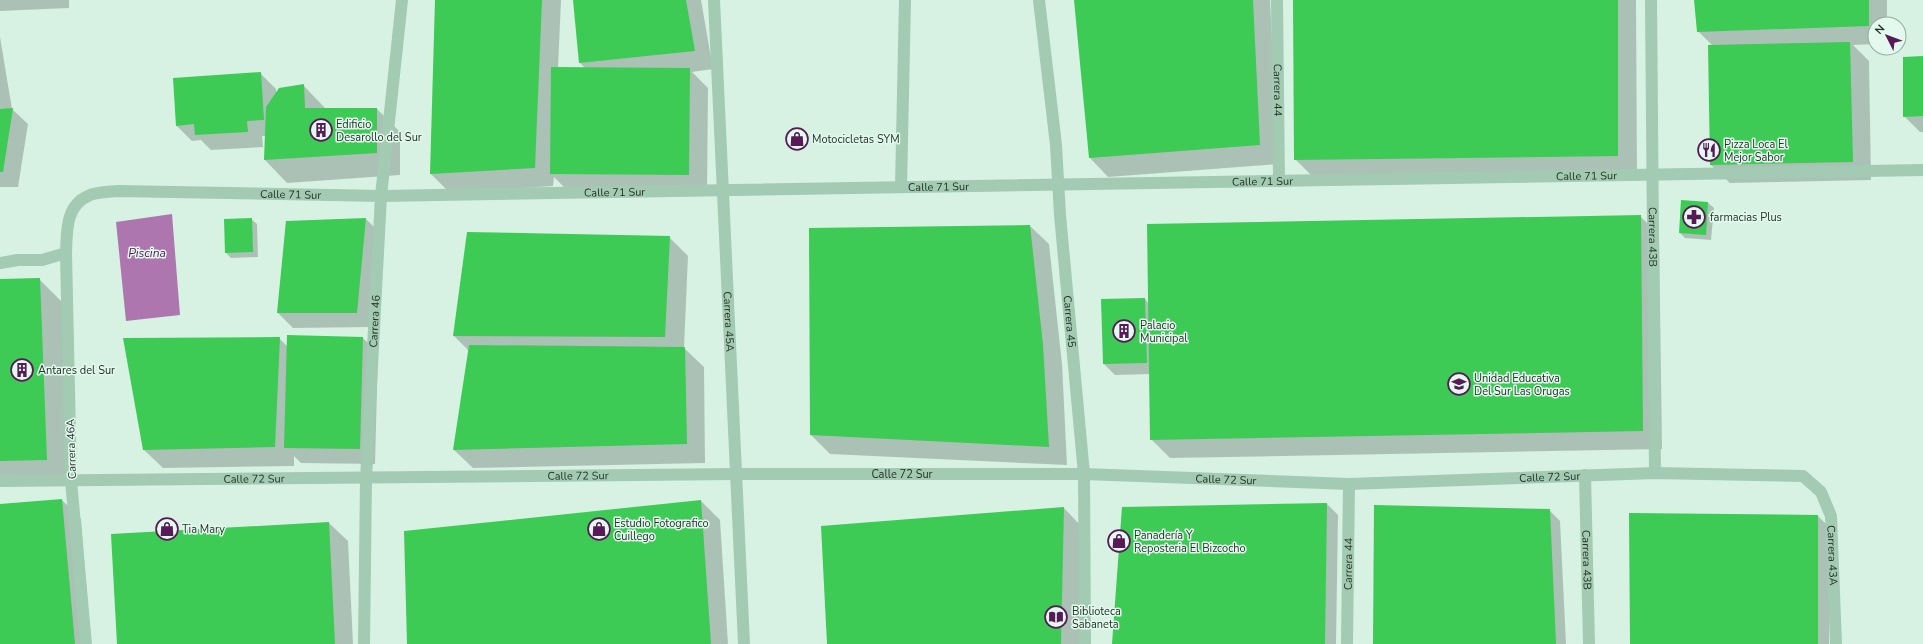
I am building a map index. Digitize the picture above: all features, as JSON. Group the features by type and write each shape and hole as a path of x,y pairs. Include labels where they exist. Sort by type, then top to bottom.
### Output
{"street":[{"name":"Carrera 46","path":"364,644 366,479 381,196 402,0"},
{"name":"Carrera 45A","path":"714,0 744,644"},
{"path":"901,187 905,0"},
{"name":"Carrera 45","path":"1039,0 1056,145 1058,184 1084,474 1085,644"},
{"name":"Carrera 44","path":"1277,0 1279,181"},
{"name":"Carrera 43B","path":"1651,0 1655,473"},
{"name":"Calle 71 Sur","path":"66,254 68,222 77,203 88,196 118,191 381,196 1923,170"},
{"path":"0,263 18,260 42,260 66,254"},
{"name":"Carrera 46A","path":"66,254 72,481 86,644"},
{"name":"Calle 72 Sur","path":"0,481 366,479 736,474 1084,474 1349,484 1655,473 1803,476"},
{"name":"Carrera 43B","path":"1585,475 1589,644"},
{"name":"Carrera 43A","path":"1803,476 1822,492 1831,516 1836,644"},
{"name":"Carrera 44","path":"1347,644 1349,484"}],"water":[{"name":"Piscina","path":"172,214 180,315 126,321 116,222"}],"building":[{"path":"435,0 542,0 535,168 430,174"},
{"path":"573,0 686,0 695,51 579,63"},
{"path":"1074,0 1253,0 1260,145 1089,158"},
{"path":"1293,0 1618,0 1618,156 1294,160"},
{"path":"1694,0 1869,0 1869,16 1867,16 1867,26 1697,32"},
{"path":"1850,42 1853,162 1710,165 1708,45"},
{"path":"1923,56 1923,116 1903,117 1903,57"},
{"path":"551,67 690,68 689,175 550,174"},
{"path":"261,72 264,120 247,121 248,132 195,135 194,124 176,126 173,78"},
{"name":"Edificio Desarollo del Sur","path":"304,84 305,108 377,108 377,153 264,160 266,107 279,88"},
{"path":"13,108 3,172 0,172 0,109"},
{"name":"farmacias Plus","path":"1681,200 1708,202 1706,235 1679,233"},
{"path":"1641,215 1643,431 1150,440 1147,224"},
{"path":"252,218 253,252 225,253 224,219"},
{"path":"366,218 357,313 277,313 286,221"},
{"path":"1030,225 1043,345 1049,447 810,435 809,228"},
{"path":"467,232 670,236 665,337 453,336"},
{"name":"Antares del Sur","path":"40,278 47,460 0,461 0,279"},
{"name":"Palacio Municipal","path":"1145,298 1147,363 1103,364 1101,299"},
{"path":"287,335 363,337 360,449 284,448"},
{"path":"280,337 275,447 143,450 123,338"},
{"path":"469,345 685,347 687,444 453,450"},
{"path":"62,499 75,644 0,644 0,504"},
{"path":"701,500 711,644 407,644 404,531"},
{"path":"1327,503 1325,644 1112,644 1122,507"},
{"path":"1374,505 1550,509 1556,644 1373,644"},
{"path":"1064,507 1061,644 827,644 821,526"},
{"path":"1629,513 1818,515 1818,644 1630,644"},
{"path":"329,522 335,644 117,644 111,534"}],"place":[{"name":"Edificio Desarollo del Sur","path":"321,130"},
{"name":"Motocicletas SYM","path":"797,139"},
{"name":"Pizza Loca El Mejor Sabor","path":"1709,150"},
{"name":"farmacias Plus","path":"1694,217"},
{"name":"Palacio Municipal","path":"1124,331"},
{"name":"Antares del Sur","path":"22,370"},
{"name":"Unidad Educativa Del Sur Las Orugas","path":"1459,384"},
{"name":"Tia Mary","path":"167,529"},
{"name":"Estudio Fotografico Cuillego","path":"599,529"},
{"name":"Panadería Y Reposteria El Bizcocho","path":"1119,541"},
{"name":"Biblioteca Sabaneta","path":"1056,617"}]}
